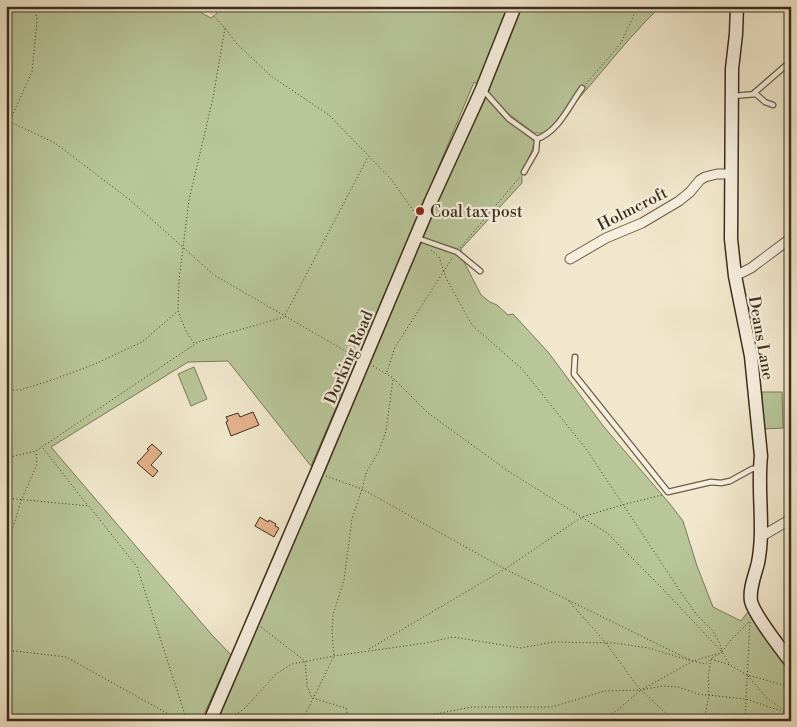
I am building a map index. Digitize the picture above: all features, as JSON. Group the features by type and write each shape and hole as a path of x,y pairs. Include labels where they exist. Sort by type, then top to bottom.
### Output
{"main road":[{"name":"Dorking Road","path":"210,721 431,201 482,89 515,6"},
{"name":"Deans Lane","path":"736,6 732,96 731,239 735,276 751,356 761,440 762,536 751,590 751,601 754,610 771,636 791,662"}],"street":[{"name":"Holmcroft","path":"570,258 606,238 642,223 678,201 705,177 717,174 731,174"},
{"path":"735,276 751,268 791,238"},
{"path":"762,536 791,519"}],"lane":[{"path":"753,94 791,60"},
{"path":"537,139 550,133 582,88"},
{"path":"482,89 509,119 537,139"},
{"path":"732,96 758,95 765,102 773,105"},
{"path":"524,172 536,151 537,139"},
{"path":"416,238 457,252 480,271"},
{"path":"575,358 574,374 666,490 672,492 711,482 721,483 730,481 752,469 760,468"}],"path":[{"path":"6,129 32,72 37,21 35,6"},
{"path":"204,6 236,42 271,76 329,115 391,179 416,215"},
{"path":"582,88 621,43 638,6"},
{"path":"195,344 186,331 178,311 179,280 189,200 212,98 225,28"},
{"path":"6,120 55,143 130,200 214,275 284,317 394,378 428,413 508,471 607,533 722,652 730,665"},
{"path":"6,132 11,144 6,169"},
{"path":"6,458 36,452 198,342 284,317 368,156"},
{"path":"386,373 395,347 444,270 524,172"},
{"path":"431,250 439,257 446,278 472,325 522,369 587,450 696,614 713,632 722,652"},
{"path":"6,390 20,390 95,364 142,342 178,311"},
{"path":"302,721 334,656 333,615 344,580 352,519 366,473 379,450 386,431 394,378"},
{"path":"42,448 137,567 187,721"},
{"path":"6,551 20,501 37,464 36,452"},
{"path":"317,472 362,489 505,569 693,661"},
{"path":"368,650 505,569 582,518 672,492"},
{"path":"6,498 20,501 89,506"},
{"path":"569,600 605,642 641,690 674,721"},
{"path":"253,621 305,661 307,686 312,698"},
{"path":"227,721 245,708 276,674 292,664 305,661 368,650 426,643 453,637 521,648 553,642 605,642 649,648 705,664 722,652 729,642 750,621 745,721"},
{"path":"6,650 66,657 181,721"},
{"path":"604,721 641,690 693,661 722,652"},
{"path":"711,660 730,665 747,675 791,687"},
{"path":"704,721 709,695 708,678 711,660"},
{"path":"747,675 768,699 791,716"},
{"path":"426,721 430,716 472,707 552,707 605,691 641,690 662,686 678,687 698,694 746,699 784,712"},
{"path":"312,698 346,708 349,721"}],"green space":[{"path":"6,6 193,6 194,9 211,18 217,13 210,6 661,6 546,133 534,133 505,111 486,89 474,82 311,466 228,361 188,362 51,447 231,655 201,721 6,721"},
{"path":"480,96 484,96 503,117 534,141 531,153 524,167 522,183 461,249 462,258 481,295 508,315 513,314 548,352 604,427 683,521 697,566 713,607 741,621 750,609 772,646 791,669 791,721 217,721"},
{"path":"194,367 207,399 191,406 178,374"},
{"path":"762,392 782,392 783,428 763,429"}],"building":[{"path":"253,412 259,425 231,436 226,417 238,413 240,417"},
{"path":"152,444 162,453 151,465 158,471 153,477 137,463"},
{"path":"260,517 276,524 275,526 279,528 274,537 255,526"}],"place":[{"name":"Coal tax post","path":"420,211"}]}
